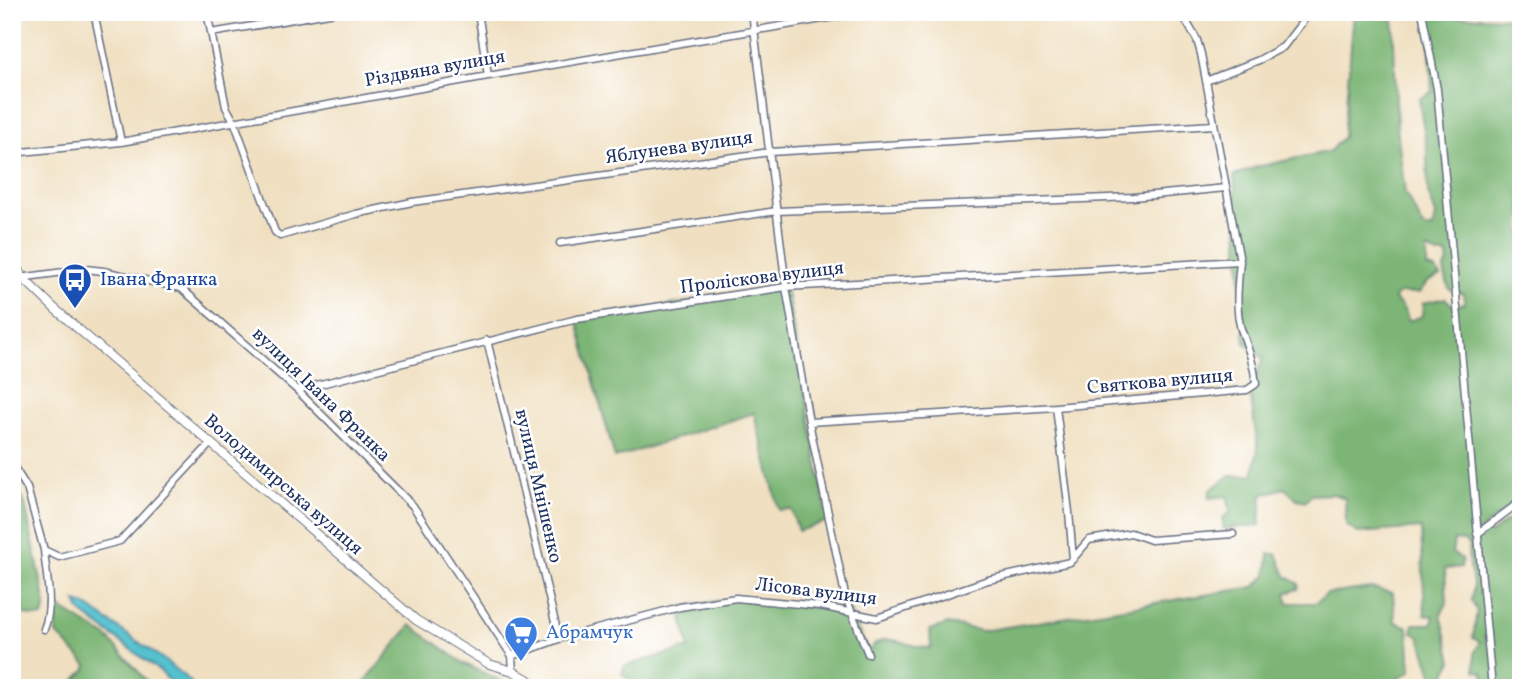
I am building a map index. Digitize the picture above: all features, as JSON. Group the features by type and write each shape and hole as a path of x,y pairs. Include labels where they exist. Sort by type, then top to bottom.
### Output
{"main road":[{"name":"Володимирська вулиця","path":"12,259 22,277 416,620 489,664 513,671 544,688"}],"street":[{"path":"94,12 121,142"},
{"path":"207,12 226,107 234,121"},
{"path":"211,33 335,12"},
{"path":"478,12 488,76"},
{"path":"752,12 786,287 809,422 828,520 850,611 868,654"},
{"name":"Різдвяна вулиця","path":"12,153 121,142 863,12"},
{"name":"Святкова вулиця","path":"809,422 1056,407 1247,390 1256,384 1248,342 1241,327 1238,288 1240,261 1206,81 1197,40 1181,12"},
{"path":"1206,81 1259,60 1283,47 1310,12"},
{"path":"1422,12 1437,89 1492,688"},
{"name":"Яблунева вулиця","path":"234,121 275,232 280,236 356,214 412,202 770,152 1214,125"},
{"path":"560,243 777,211 1133,197 1226,188"},
{"name":"Проліскова вулиця","path":"298,390 577,319 786,287 1240,261"},
{"name":"вулиця Івана Франка","path":"12,279 86,269 181,288 298,390 413,506 512,656 513,671"},
{"name":"вулиця Мнішенко","path":"487,340 559,639"},
{"path":"1056,407 1073,559"},
{"path":"44,550 59,557 120,541 211,443"},
{"path":"12,464 27,488 44,550 49,605 44,629"},
{"path":"1477,534 1521,501"},
{"name":"Лісова вулиця","path":"512,656 559,639 680,607 736,598 784,601 877,618 988,580 1070,562 1089,540 1131,533 1151,540 1233,534"}],"green space":[{"path":"1354,12 1393,12 1397,128 1405,193 1424,228 1433,228 1436,215 1428,193 1427,150 1419,99 1432,92 1428,16 1521,18 1521,497 1478,533 1491,533 1521,510 1521,688 1484,688 1484,673 1475,670 1475,652 1480,642 1473,638 1477,611 1471,600 1473,586 1469,546 1465,541 1454,540 1452,553 1462,559 1461,567 1445,569 1447,603 1441,614 1452,661 1444,678 1450,688 1429,688 1429,684 1434,681 1420,637 1412,632 1414,624 1432,624 1434,616 1425,615 1421,528 1358,533 1346,525 1345,498 1333,494 1311,495 1306,501 1297,499 1284,488 1262,495 1260,525 1223,529 1223,518 1231,512 1227,496 1209,498 1210,490 1230,476 1253,475 1258,449 1250,391 1263,358 1245,343 1234,176 1256,167 1330,151 1343,137","holes":["1427,249 1438,255 1446,254 1448,262 1444,270 1449,289 1463,294 1465,303 1453,306 1445,298 1423,303 1422,316 1409,321 1394,298 1400,293 1419,293 1427,282 1440,276 1436,270 1427,268"]},
{"path":"786,287 828,521 798,531 791,509 779,510 754,413 615,458 577,319"},
{"path":"12,481 25,504 46,605 43,617 30,616 12,607"},
{"path":"1269,554 1277,554 1286,576 1299,584 1298,589 1286,593 1288,603 1315,603 1327,594 1371,588 1393,593 1395,622 1408,627 1411,671 1399,678 1403,688 639,688 622,674 624,666 689,648 680,607 736,598 850,611 868,653 874,645 888,640 931,648 930,630 948,624 982,631 1254,587 1267,575"},
{"path":"57,606 107,637 153,688 68,688 87,665 57,634"},
{"path":"411,625 463,663 515,688 360,688"}],"water":[{"path":"76,602 85,605 163,659 191,682 191,688 176,688 161,672 81,612"}],"place":[{"name":"Івана Франка","path":"75,310"},
{"name":"Абрамчук","path":"521,663"}]}
